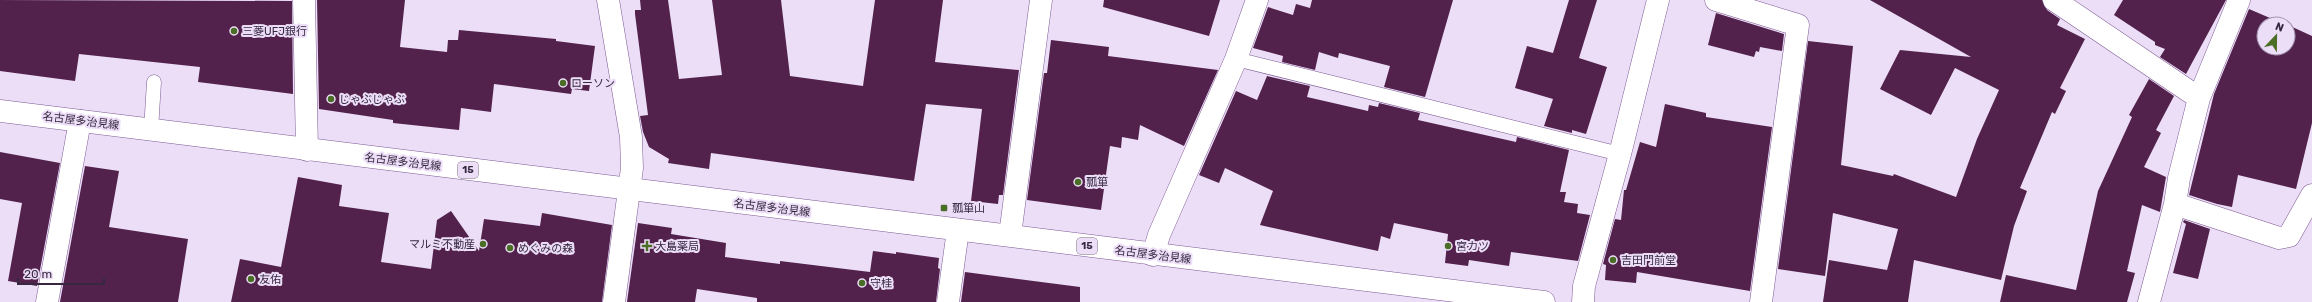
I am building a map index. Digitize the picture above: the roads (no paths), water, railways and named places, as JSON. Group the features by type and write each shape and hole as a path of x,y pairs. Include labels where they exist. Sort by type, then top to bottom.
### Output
{"street":[{"path":"304,0 307,150"},
{"path":"608,0 631,137 632,168 614,302"},
{"path":"1010,236 1041,0"},
{"path":"1153,255 1159,235 1236,59 1258,0"},
{"path":"1584,302 1584,286 1620,154 1658,0"},
{"path":"1716,0 1798,25 1761,302"},
{"path":"2054,0 2199,98"},
{"path":"2149,302 2175,204 2179,178 2199,98 2239,0"},
{"name":"名古屋多治見線","path":"0,111 1153,255 1544,302"},
{"path":"47,302 80,121"},
{"path":"2175,204 2279,238 2289,236 2312,195"},
{"path":"948,302 958,230"}],"lane":[{"path":"1236,59 1620,154"},
{"path":"150,130 154,82"}],"place":[{"name":"三菱UFJ銀行","path":"234,31"},
{"name":"ローソン","path":"563,83"},
{"name":"じゃぶじゃぶ","path":"331,99"},
{"name":"瓢箪","path":"1078,182"},
{"name":"瓢箪山","path":"944,208"},
{"name":"マルミ不動産","path":"483,244"},
{"name":"大島薬局","path":"647,246"},
{"name":"宮カツ","path":"1448,246"},
{"name":"めぐみの森","path":"510,248"},
{"name":"吉田門前堂","path":"1613,260"},
{"name":"友佑","path":"251,279"},
{"name":"守桂","path":"862,283"}]}
